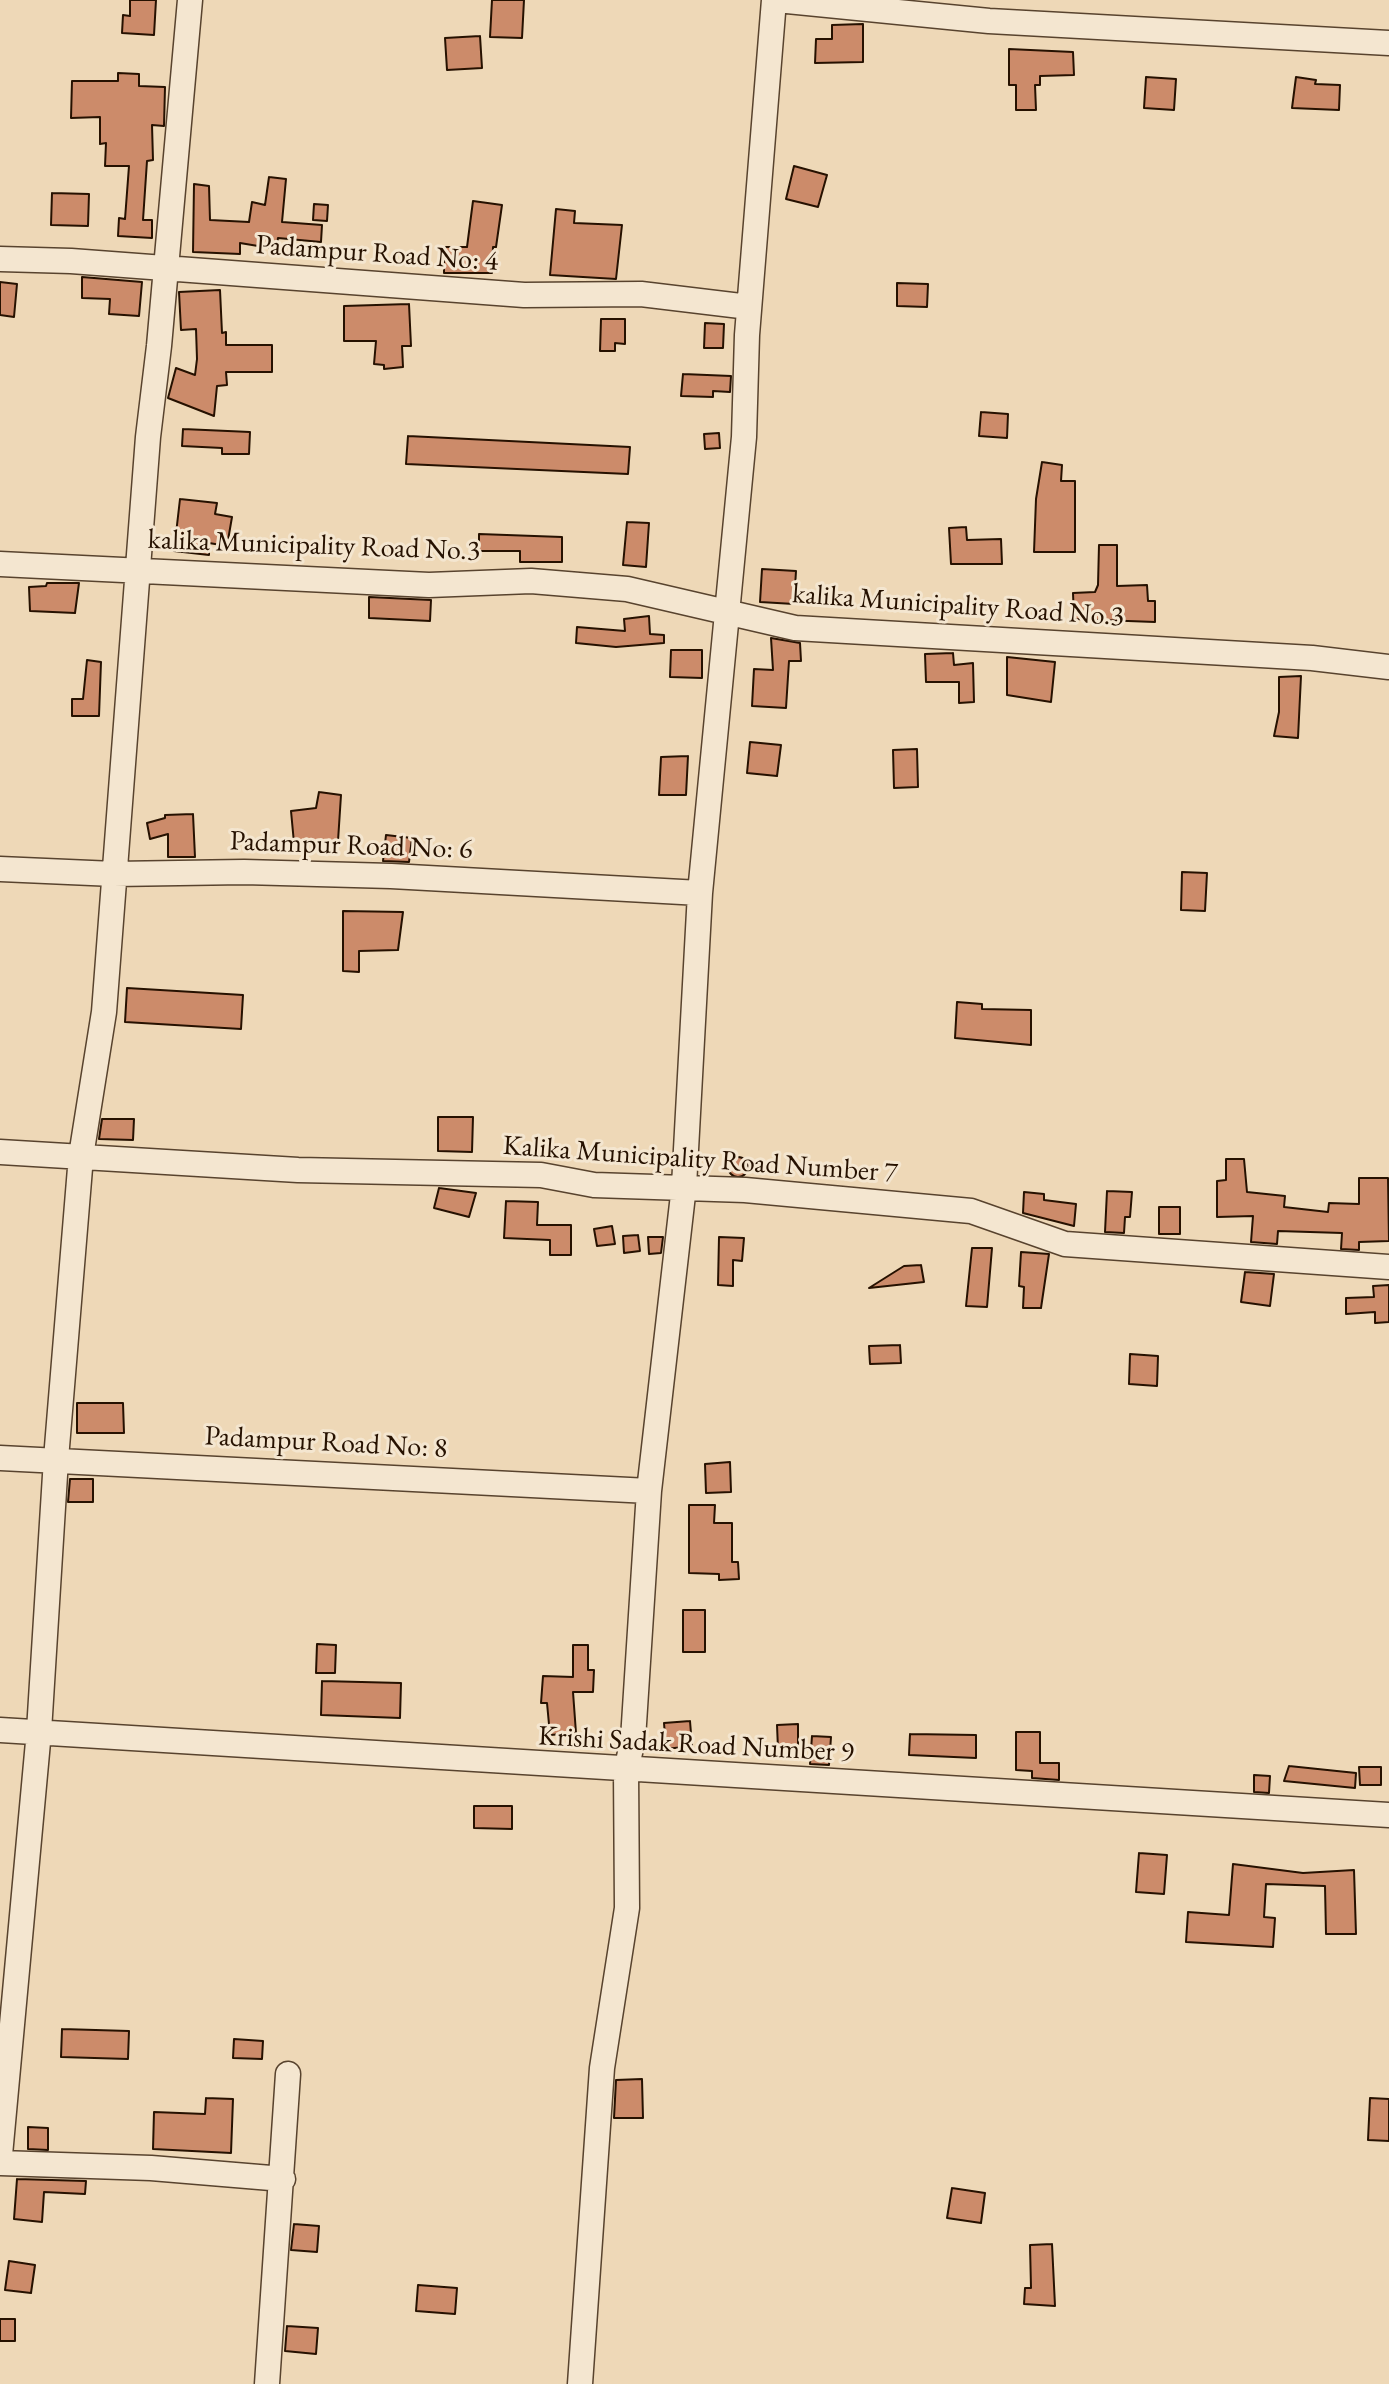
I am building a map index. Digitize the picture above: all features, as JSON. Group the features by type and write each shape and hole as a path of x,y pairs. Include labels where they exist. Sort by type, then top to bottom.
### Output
{"street":[{"path":"0,2155 39,1731 56,1459 81,1156 104,1012 148,437 190,0"},
{"path":"580,2384 602,2068 627,1908 626,1771 633,1739 649,1491 684,1186 700,893 744,437 749,307 776,0 989,21 1389,43"},
{"name":"Padampur Road No: 4","path":"0,259 524,295 641,294 749,307"},
{"name":"kalika Municipality Road No.3","path":"0,564 429,585 531,581 627,589 795,628 1312,658 1389,667"},
{"name":"Padampur Road No: 6","path":"0,869 114,874 244,872 391,876 700,893"},
{"name":"Kalika Municipality Road Number 7","path":"0,1152 298,1170 541,1175 594,1185 684,1186 971,1211 1065,1244 1389,1267"},
{"name":"Padampur Road No: 8","path":"0,1458 649,1491"},
{"name":"Krishi Sadak Road Number 9","path":"0,1730 626,1771 1389,1815"},
{"path":"267,2384 288,2074"},
{"path":"0,2163 151,2168 283,2179"}],"building":[{"path":"130,0 156,0 154,35 122,33 123,15 130,16"},
{"path":"492,0 524,0 522,38 490,37"},
{"path":"863,24 863,62 815,63 816,39 832,39 832,25"},
{"path":"480,36 482,68 447,70 445,38"},
{"path":"1009,49 1073,52 1074,75 1040,76 1040,85 1035,85 1036,110 1016,110 1016,85 1009,85"},
{"path":"118,73 139,74 139,86 165,87 164,126 152,125 153,160 147,161 143,220 152,220 152,238 118,236 119,218 125,219 129,166 105,166 106,143 100,144 100,117 71,118 72,81 118,81"},
{"path":"1146,77 1176,79 1174,110 1144,108"},
{"path":"1296,77 1316,80 1315,84 1340,85 1339,110 1292,108"},
{"path":"794,166 827,175 818,207 786,199"},
{"path":"269,177 286,179 282,222 322,225 321,242 278,238 276,249 240,243 240,254 193,252 194,184 209,186 210,220 249,222 252,202 265,205"},
{"path":"52,193 89,194 88,226 51,225"},
{"path":"473,201 502,205 496,247 493,247 492,273 444,273 444,247 467,247"},
{"path":"314,204 328,205 327,221 313,220"},
{"path":"556,209 575,211 574,223 622,225 616,279 550,275"},
{"path":"82,277 142,282 139,316 109,314 110,299 82,298"},
{"path":"0,282 17,284 14,317 0,315"},
{"path":"897,283 928,284 927,307 897,306"},
{"path":"220,290 222,333 226,332 226,345 272,345 272,372 226,372 227,385 217,386 214,416 168,398 176,368 195,375 197,359 196,329 181,330 179,292"},
{"path":"409,304 411,346 402,346 403,367 384,369 384,365 374,364 376,341 344,341 344,306"},
{"path":"601,319 625,319 625,344 615,343 615,351 600,351"},
{"path":"705,323 724,324 723,348 704,348"},
{"path":"683,374 731,376 730,392 713,391 713,397 681,396"},
{"path":"981,412 1008,414 1007,438 979,436"},
{"path":"183,429 250,432 249,454 222,454 222,448 182,446"},
{"path":"719,433 720,448 705,449 704,434"},
{"path":"408,436 630,447 628,474 406,464"},
{"path":"1042,462 1062,465 1061,481 1075,481 1075,552 1034,552 1036,499"},
{"path":"180,499 217,503 215,514 232,517 227,546 209,543 209,555 174,551"},
{"path":"627,522 649,523 646,567 623,565"},
{"path":"966,527 967,540 1001,539 1002,564 951,564 949,528"},
{"path":"479,534 562,537 562,562 520,562 520,551 479,551"},
{"path":"1099,545 1117,545 1117,586 1147,585 1148,601 1155,601 1155,622 1074,619 1073,593 1095,592 1098,585"},
{"path":"762,569 796,571 794,604 760,602"},
{"path":"47,583 79,583 75,613 30,611 29,587 46,586"},
{"path":"369,597 431,600 430,621 369,618"},
{"path":"649,616 650,634 664,635 664,643 616,647 576,643 577,627 625,631 624,619"},
{"path":"771,638 800,643 801,661 789,661 786,708 752,706 754,669 773,670"},
{"path":"671,650 702,650 702,678 670,677"},
{"path":"953,653 954,665 973,663 974,702 959,703 959,682 926,682 925,654"},
{"path":"1007,657 1055,662 1051,702 1007,695"},
{"path":"87,660 101,662 99,716 72,716 72,699 83,699"},
{"path":"1301,676 1298,738 1274,736 1279,712 1279,677"},
{"path":"750,742 781,745 777,776 747,773"},
{"path":"917,749 918,787 894,788 893,750"},
{"path":"688,756 686,795 659,795 661,757"},
{"path":"319,792 341,795 338,841 294,843 291,811 316,808"},
{"path":"193,814 195,857 168,857 168,834 150,839 147,823 165,818 165,815"},
{"path":"386,835 412,838 409,862 383,861"},
{"path":"1182,872 1207,873 1205,911 1181,910"},
{"path":"343,911 403,912 398,950 359,951 359,972 343,971"},
{"path":"127,988 243,995 241,1029 125,1022"},
{"path":"957,1002 982,1004 982,1009 1031,1010 1031,1045 955,1038"},
{"path":"438,1117 473,1117 472,1152 438,1151"},
{"path":"102,1119 134,1119 133,1140 99,1139"},
{"path":"738,1157 745,1160 748,1167 745,1174 738,1177 731,1174 728,1167 731,1160"},
{"path":"1226,1159 1244,1159 1247,1192 1285,1196 1284,1207 1328,1212 1329,1203 1359,1204 1359,1178 1388,1178 1389,1241 1359,1242 1359,1250 1341,1249 1342,1233 1278,1231 1277,1244 1251,1242 1253,1216 1217,1217 1217,1181 1226,1180"},
{"path":"439,1188 476,1193 469,1217 434,1208"},
{"path":"1107,1191 1132,1192 1130,1217 1125,1217 1124,1233 1105,1232"},
{"path":"1024,1192 1044,1194 1044,1200 1076,1204 1074,1226 1023,1213"},
{"path":"506,1201 538,1202 537,1225 571,1225 571,1255 550,1255 550,1240 504,1238"},
{"path":"1159,1207 1180,1207 1180,1234 1159,1234"},
{"path":"612,1226 615,1244 597,1246 594,1229"},
{"path":"638,1235 640,1251 624,1253 623,1236"},
{"path":"648,1237 663,1237 661,1253 649,1254"},
{"path":"719,1237 744,1238 742,1261 733,1260 733,1286 718,1285"},
{"path":"972,1248 992,1248 987,1307 966,1306"},
{"path":"1021,1252 1049,1254 1041,1308 1023,1308 1024,1287 1019,1286"},
{"path":"921,1265 924,1282 869,1288 904,1266"},
{"path":"1245,1272 1274,1274 1270,1306 1241,1302"},
{"path":"1389,1285 1389,1322 1375,1323 1375,1312 1346,1314 1346,1298 1374,1297 1373,1286"},
{"path":"900,1345 901,1363 870,1364 869,1346"},
{"path":"1130,1354 1158,1356 1157,1386 1129,1384"},
{"path":"77,1403 123,1403 124,1433 77,1433"},
{"path":"730,1462 731,1492 706,1493 705,1464"},
{"path":"70,1479 93,1479 93,1502 68,1502"},
{"path":"689,1505 715,1505 714,1523 732,1523 732,1562 738,1562 739,1579 719,1580 719,1574 689,1573"},
{"path":"683,1610 705,1610 705,1652 683,1652"},
{"path":"317,1644 336,1645 335,1673 316,1673"},
{"path":"573,1645 588,1645 588,1670 594,1670 593,1692 573,1692 576,1733 550,1735 547,1703 541,1703 543,1676 573,1677"},
{"path":"322,1681 401,1683 400,1718 321,1715"},
{"path":"690,1721 692,1746 666,1749 664,1723"},
{"path":"798,1724 798,1748 778,1749 777,1725"},
{"path":"1016,1732 1040,1732 1040,1763 1059,1763 1059,1780 1032,1778 1032,1771 1016,1770"},
{"path":"910,1734 976,1735 976,1758 909,1755"},
{"path":"812,1736 831,1737 829,1765 810,1764"},
{"path":"1289,1766 1356,1773 1355,1788 1284,1781"},
{"path":"1359,1767 1381,1767 1381,1785 1360,1785"},
{"path":"1254,1775 1270,1776 1269,1793 1254,1792"},
{"path":"474,1806 512,1806 512,1829 474,1828"},
{"path":"1139,1853 1167,1855 1164,1894 1136,1892"},
{"path":"1233,1864 1303,1873 1354,1870 1356,1934 1326,1934 1325,1886 1266,1884 1264,1917 1275,1918 1273,1947 1186,1942 1188,1912 1229,1915"},
{"path":"62,2029 129,2031 128,2059 61,2057"},
{"path":"234,2039 263,2041 262,2059 233,2058"},
{"path":"642,2079 643,2118 614,2118 616,2080"},
{"path":"206,2098 233,2099 231,2153 153,2149 154,2112 205,2114"},
{"path":"1370,2098 1389,2099 1389,2141 1368,2140"},
{"path":"28,2127 48,2128 48,2150 28,2149"},
{"path":"17,2179 86,2181 85,2194 44,2192 42,2222 14,2219"},
{"path":"952,2188 985,2193 981,2223 947,2218"},
{"path":"294,2224 319,2226 317,2252 291,2250"},
{"path":"1052,2244 1055,2306 1024,2304 1025,2288 1031,2288 1030,2245"},
{"path":"9,2261 35,2265 31,2293 5,2290"},
{"path":"418,2285 457,2288 455,2314 416,2311"},
{"path":"0,2319 15,2319 15,2341 0,2341"},
{"path":"287,2326 318,2328 316,2354 285,2351"}]}
